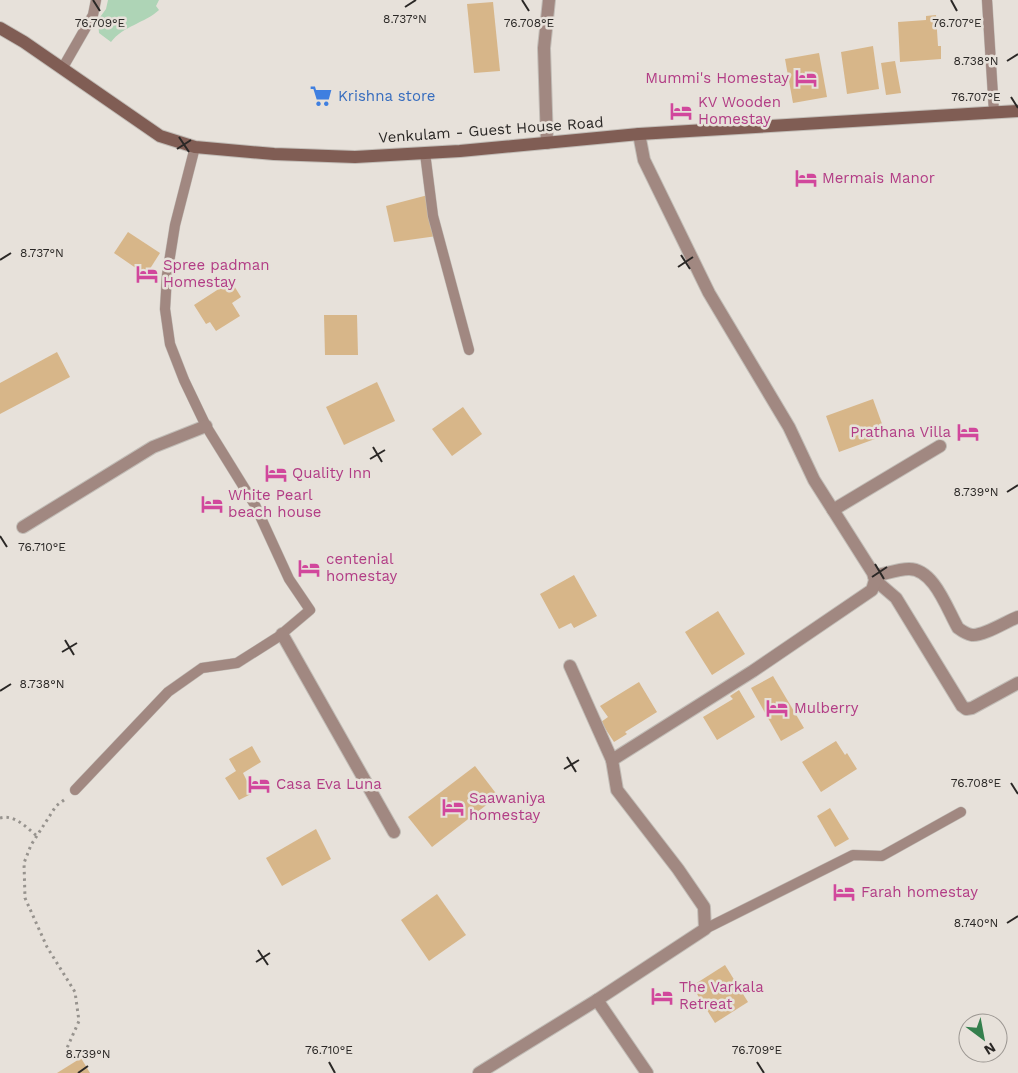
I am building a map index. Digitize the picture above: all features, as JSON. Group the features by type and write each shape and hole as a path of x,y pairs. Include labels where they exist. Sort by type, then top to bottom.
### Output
{"main road":[{"name":"Venkulam - Guest House Road","path":"0,28 24,42 160,136 195,147 274,154 356,156 425,153 639,134 1018,111"}],"street":[{"path":"547,143 544,48 549,0"},
{"path":"639,134 644,160 709,293 789,427 814,480 874,578 896,598 962,706 966,709 972,708 1018,683"},
{"path":"23,527 153,447 206,426"},
{"path":"833,510 940,446"},
{"path":"874,578 908,569 920,571 934,584 958,628 973,635 982,633 1018,616"},
{"path":"612,760 753,671 872,590 874,578"},
{"path":"282,634 394,832"},
{"path":"479,1073 597,1000 705,929 704,907 616,790 612,760 570,666"},
{"path":"597,1000 647,1073"}],"lane":[{"path":"62,69 93,14 96,0"},
{"path":"987,0 994,112"},
{"path":"76,790 168,692 202,668 237,662 282,634 310,610 289,579 255,505 206,426 184,380 170,344 165,310 167,275 175,225 195,147"},
{"path":"425,153 433,216 469,350"},
{"path":"705,929 853,855 882,856 961,812"}],"path":[{"path":"66,1048 79,1021 75,992 47,947 25,898 24,863 31,845 56,806 76,790"},
{"path":"0,818 6,816 16,819 37,836"}],"green space":[{"path":"108,0 159,0 156,6 159,10 122,32 111,42 99,33 98,20 106,9"}],"building":[{"path":"493,2 500,71 474,73 467,4"},
{"path":"936,15 938,46 941,46 941,59 900,62 898,22 926,20 926,16"},
{"path":"873,46 879,89 847,94 841,52"},
{"name":"Mummi's Homestay","path":"819,53 827,97 793,103 785,59"},
{"path":"895,61 901,93 886,95 881,63"},
{"path":"428,195 437,236 394,242 386,206"},
{"path":"128,232 160,253 146,275 114,253"},
{"path":"231,281 241,297 232,303 240,316 216,331 210,322 206,324 194,305"},
{"path":"324,315 357,315 358,355 325,355"},
{"path":"57,352 70,377 0,414 0,383"},
{"path":"377,382 395,421 344,445 326,407"},
{"path":"873,399 886,435 839,452 826,416"},
{"path":"463,407 482,434 452,456 432,429"},
{"path":"574,575 597,616 574,628 571,623 559,629 540,594"},
{"path":"718,611 745,654 712,675 685,632"},
{"name":"Mulberry","path":"773,676 804,728 781,741 751,688"},
{"path":"639,682 657,712 625,732 627,734 614,742 601,722 608,717 600,706"},
{"path":"739,690 755,717 717,740 703,717 733,699 730,696"},
{"path":"836,741 845,755 847,753 857,769 821,792 802,762"},
{"path":"252,746 261,762 243,773 253,793 239,800 225,778 236,771 229,759"},
{"name":"Saawaniya homestay","path":"475,766 498,796 432,847 408,817"},
{"path":"830,808 849,839 835,847 817,816"},
{"path":"316,829 331,859 282,886 266,858"},
{"path":"437,894 466,935 429,961 401,920"},
{"path":"725,965 748,1002 715,1023 692,986"},
{"path":"81,1058 90,1073 57,1073"}],"place":[{"name":"Mummi's Homestay","path":"806,78"},
{"name":"Krishna store","path":"321,96"},
{"name":"KV Wooden Homestay","path":"681,111"},
{"name":"Mermais Manor","path":"806,178"},
{"name":"Spree padman Homestay","path":"147,274"},
{"name":"Prathana Villa","path":"968,432"},
{"name":"Quality Inn","path":"276,473"},
{"name":"White Pearl beach house","path":"212,504"},
{"name":"centenial homestay","path":"309,568"},
{"name":"Mulberry","path":"777,708"},
{"name":"Casa Eva Luna","path":"259,784"},
{"name":"Saawaniya homestay","path":"453,807"},
{"name":"Farah homestay","path":"844,892"},
{"name":"The Varkala Retreat","path":"662,996"}]}
